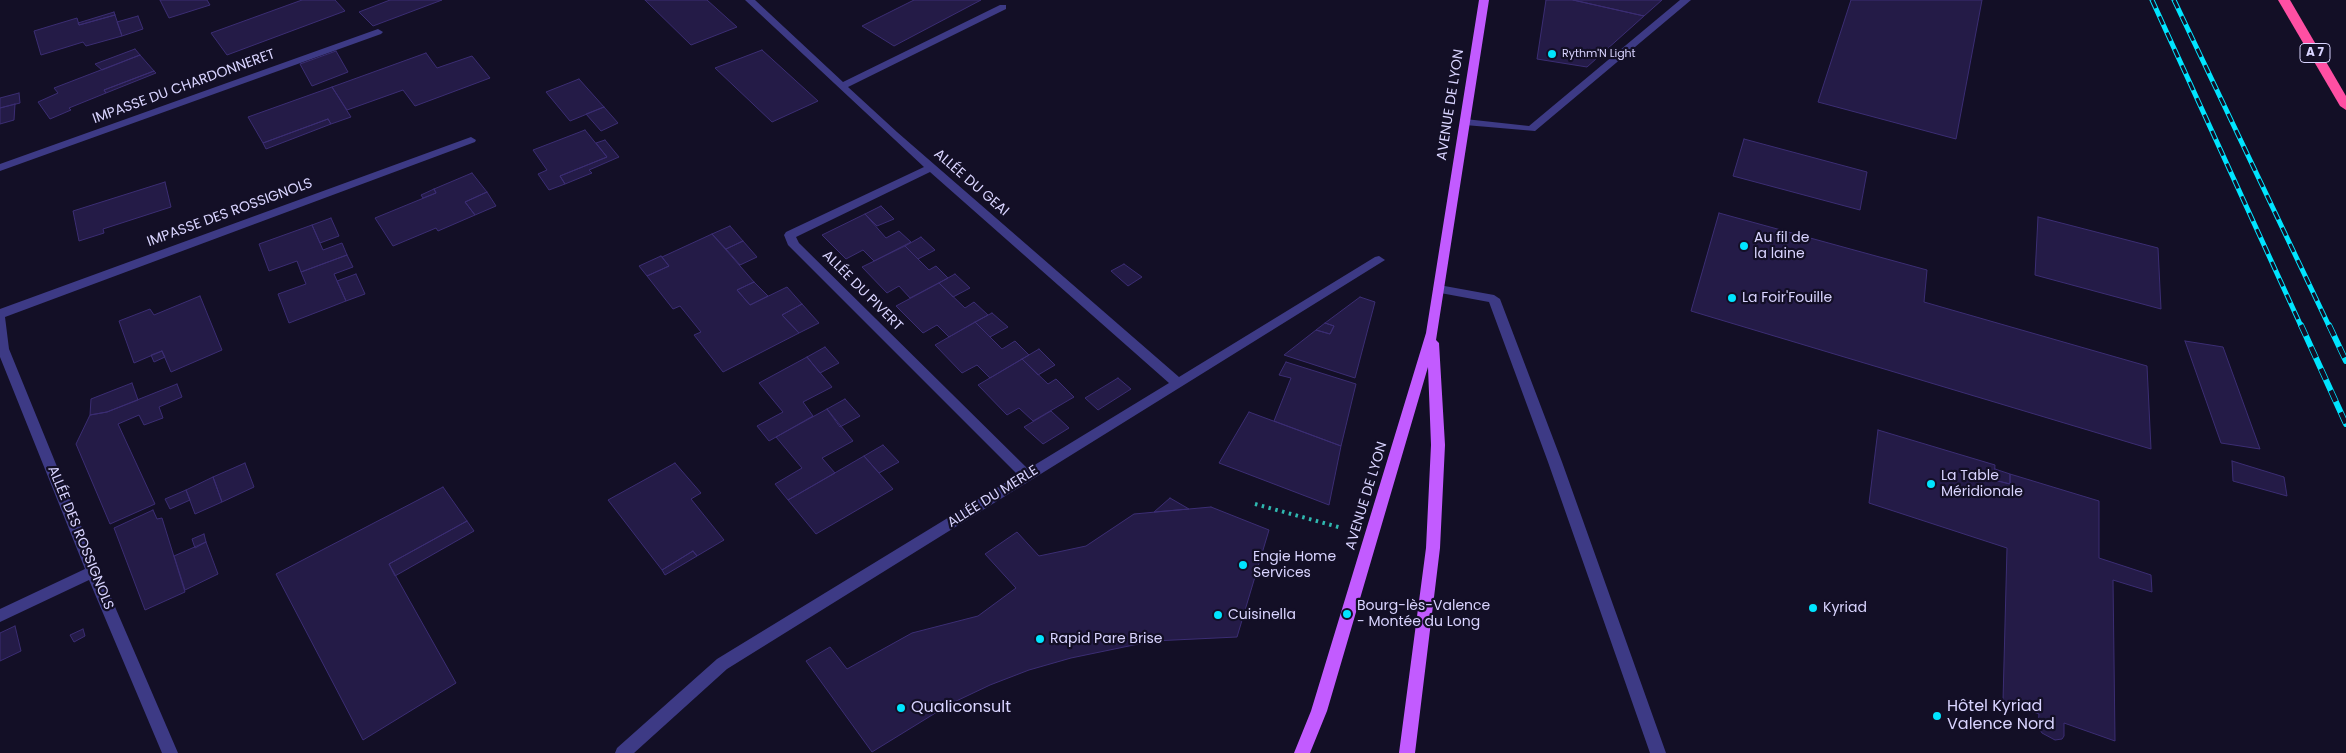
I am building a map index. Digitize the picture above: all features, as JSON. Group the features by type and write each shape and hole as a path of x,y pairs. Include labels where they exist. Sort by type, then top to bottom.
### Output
{"highway":[{"name":"A 7","path":"2284,0 2346,106"}],"main road":[{"name":"AVENUE DE LYON","path":"1302,753 1318,711 1432,333 1484,0"},
{"name":"AVENUE DE LYON","path":"1407,753 1434,538 1438,445 1432,333"}],"street":[{"name":"ALLÉE DU GEAI","path":"750,0 931,168 1177,383"},
{"path":"1464,122 1531,129 1686,0"},
{"path":"842,86 1003,7"},
{"name":"IMPASSE DU CHARDONNERET","path":"0,168 378,32"},
{"name":"IMPASSE DES ROSSIGNOLS","path":"0,314 471,140"},
{"name":"ALLÉE DU PIVERT","path":"931,168 790,235 794,245 1027,476"},
{"name":"ALLÉE DU MERLE","path":"623,753 722,664 1378,260"},
{"path":"1439,289 1494,299 1555,462 1658,753"},
{"name":"ALLÉE DES ROSSIGNOLS","path":"0,319 4,362 170,753"},
{"path":"0,616 92,572"}],"building":[{"path":"160,0 207,0 210,5 169,18"},
{"path":"302,0 335,0 345,11 227,55 211,33"},
{"path":"390,0 442,0 373,26 359,12"},
{"path":"645,0 707,0 737,27 691,45"},
{"path":"914,0 981,0 894,46 862,26"},
{"path":"1546,0 1573,0 1644,16 1587,67 1537,59"},
{"path":"1573,0 1662,0 1644,16"},
{"path":"1851,0 1982,0 1956,139 1818,102"},
{"path":"114,12 115,15 79,25 78,23"},
{"path":"115,15 122,36 86,46 83,42 41,55 34,31 77,18 79,25"},
{"path":"138,16 143,29 122,36 117,22"},
{"path":"135,49 140,55 102,70 95,64"},
{"path":"762,50 818,101 772,122 715,68"},
{"path":"336,51 348,72 312,86 300,64"},
{"path":"426,53 437,68 472,56 490,78 415,106 403,90 347,110 332,87"},
{"path":"140,55 154,71 104,90 106,93 69,108 71,110 50,119 38,102 58,93 54,88"},
{"path":"154,71 156,73 106,93 104,90"},
{"path":"579,79 604,107 570,121 546,92"},
{"path":"332,87 351,117 331,124 328,119 263,143 248,117"},
{"path":"19,93 20,103 0,108 0,98"},
{"path":"15,104 14,120 0,124 0,108"},
{"path":"604,107 618,123 601,131 586,114"},
{"path":"328,119 331,124 266,149 263,143"},
{"path":"585,130 607,157 560,176 565,184 549,190 538,174 547,170 533,150"},
{"path":"1744,139 1867,172 1860,210 1733,176"},
{"path":"605,140 619,157 589,170 592,173 565,184 560,176 607,157 596,143"},
{"path":"472,173 487,192 465,202 475,215 438,231 436,228 393,246 375,218 436,193 434,189"},
{"path":"165,182 171,207 103,229 104,233 79,241 73,211"},
{"path":"434,189 436,193 423,198 421,195"},
{"path":"487,192 496,206 475,215 465,202"},
{"path":"881,206 894,219 877,226 865,214"},
{"path":"1719,213 1927,270 1924,302 2147,366 2151,449 1691,311"},
{"path":"865,214 886,238 899,231 911,242 874,261 863,250 846,259 822,235"},
{"path":"2038,217 2158,248 2161,309 2035,275"},
{"path":"331,218 339,236 320,243 312,225"},
{"path":"312,225 323,250 342,243 347,255 301,272 297,261 269,271 259,244"},
{"path":"730,226 743,241 726,249 712,234"},
{"path":"712,234 754,282 737,290 750,305 787,287 802,304 782,315 799,333 723,372 694,335 701,332 680,306 673,309 647,276 669,266 662,257"},
{"path":"921,237 935,250 918,259 905,246"},
{"path":"743,241 757,257 740,265 726,249"},
{"path":"905,246 929,270 936,266 948,278 910,298 899,286 887,293 862,267"},
{"path":"347,255 353,267 334,274 346,301 289,323 278,294 306,284 301,272"},
{"path":"661,256 669,266 647,276 639,266"},
{"path":"1124,264 1142,277 1128,286 1111,271"},
{"path":"356,274 365,294 346,301 337,281"},
{"path":"955,274 970,288 953,297 939,283"},
{"path":"754,282 768,296 750,305 737,290"},
{"path":"939,283 965,308 974,302 988,315 949,337 937,325 923,333 896,306"},
{"path":"200,296 222,350 171,372 162,351 134,363 119,321 150,309 154,315"},
{"path":"1360,297 1375,302 1355,378 1284,355 1316,330 1330,334 1334,326 1325,323"},
{"path":"802,304 819,323 799,333 782,315"},
{"path":"992,313 1008,327 990,337 975,322"},
{"path":"975,322 1002,349 1015,341 1029,355 990,378 977,365 962,373 935,345"},
{"path":"1325,323 1334,326 1330,334 1316,330"},
{"path":"2185,341 2223,347 2260,449 2221,443"},
{"path":"825,347 839,363 820,373 807,357"},
{"path":"1039,349 1055,365 1038,375 1022,359"},
{"path":"162,351 165,357 154,362 151,355"},
{"path":"807,357 832,387 803,402 813,416 769,441 757,426 783,412 759,383"},
{"path":"1022,359 1048,384 1056,379 1074,397 1033,421 1019,408 1007,415 978,385"},
{"path":"1286,362 1356,384 1341,446 1274,421 1291,378 1279,375"},
{"path":"1118,378 1131,389 1098,410 1085,398"},
{"path":"132,383 138,400 107,412 90,415 91,399"},
{"path":"177,384 182,397 159,407 163,418 144,425 139,415 118,424 155,504 110,524 76,444 90,415 107,412"},
{"path":"845,399 860,416 840,427 827,409"},
{"path":"827,409 853,441 822,458 835,473 788,500 775,484 802,468 776,437"},
{"path":"1051,411 1069,428 1043,444 1024,427"},
{"path":"1249,412 1341,446 1329,505 1219,463"},
{"path":"1878,430 1995,465 1994,480 2010,484 2010,474 2099,501 2099,558 2151,575 2152,592 2113,580 2115,741 2064,723 2064,736 2062,739 2055,740 2042,733 2038,727 2039,714 2003,701 2007,548 1869,503"},
{"path":"883,445 899,462 879,473 864,456"},
{"path":"864,456 893,489 816,534 788,500"},
{"path":"2232,461 2284,477 2287,496 2233,481"},
{"path":"245,463 254,487 222,502 213,477"},
{"path":"675,463 701,493 691,499 724,540 697,556 693,551 662,570 608,500"},
{"path":"1995,469 2010,474 2010,484 1994,480"},
{"path":"213,477 222,502 195,514 186,490"},
{"path":"443,487 467,521 389,564 456,683 363,740 276,574"},
{"path":"186,490 190,500 170,509 165,499"},
{"path":"1170,498 1189,509 1154,512"},
{"path":"1211,507 1269,530 1237,637 1153,641 1071,658 1029,670 990,685 950,704 872,752 806,661 830,647 847,669 912,633 978,616 1016,588 985,554 1017,532 1039,556 1086,546 1134,514"},
{"path":"153,510 157,519 162,518 185,592 145,610 114,528"},
{"path":"467,521 474,531 395,576 389,564"},
{"path":"204,534 206,542 195,548 192,539"},
{"path":"206,542 218,574 185,590 174,556"},
{"path":"693,551 697,556 665,575 662,570"},
{"path":"15,626 21,651 0,661 0,633"},
{"path":"83,629 85,636 74,642 70,635"}],"railway":[{"path":"2152,0 2301,326"},
{"path":"2174,0 2329,326"},
{"path":"2301,325 2346,424"},
{"path":"2329,325 2346,361"}],"place":[{"name":"Rythm'N Light","path":"1552,54"},
{"name":"Au fil de la laine","path":"1744,246"},
{"name":"La Foir'Fouille","path":"1732,298"},
{"name":"La Table Méridionale","path":"1931,484"},
{"name":"Engie Home Services","path":"1243,565"},
{"name":"Kyriad","path":"1813,608"},
{"name":"Bourg-lès-Valence - Montée du Long","path":"1347,614"},
{"name":"Cuisinella","path":"1218,615"},
{"name":"Rapid Pare Brise","path":"1040,639"},
{"name":"Qualiconsult","path":"901,708"},
{"name":"Hôtel Kyriad Valence Nord","path":"1937,716"}]}
